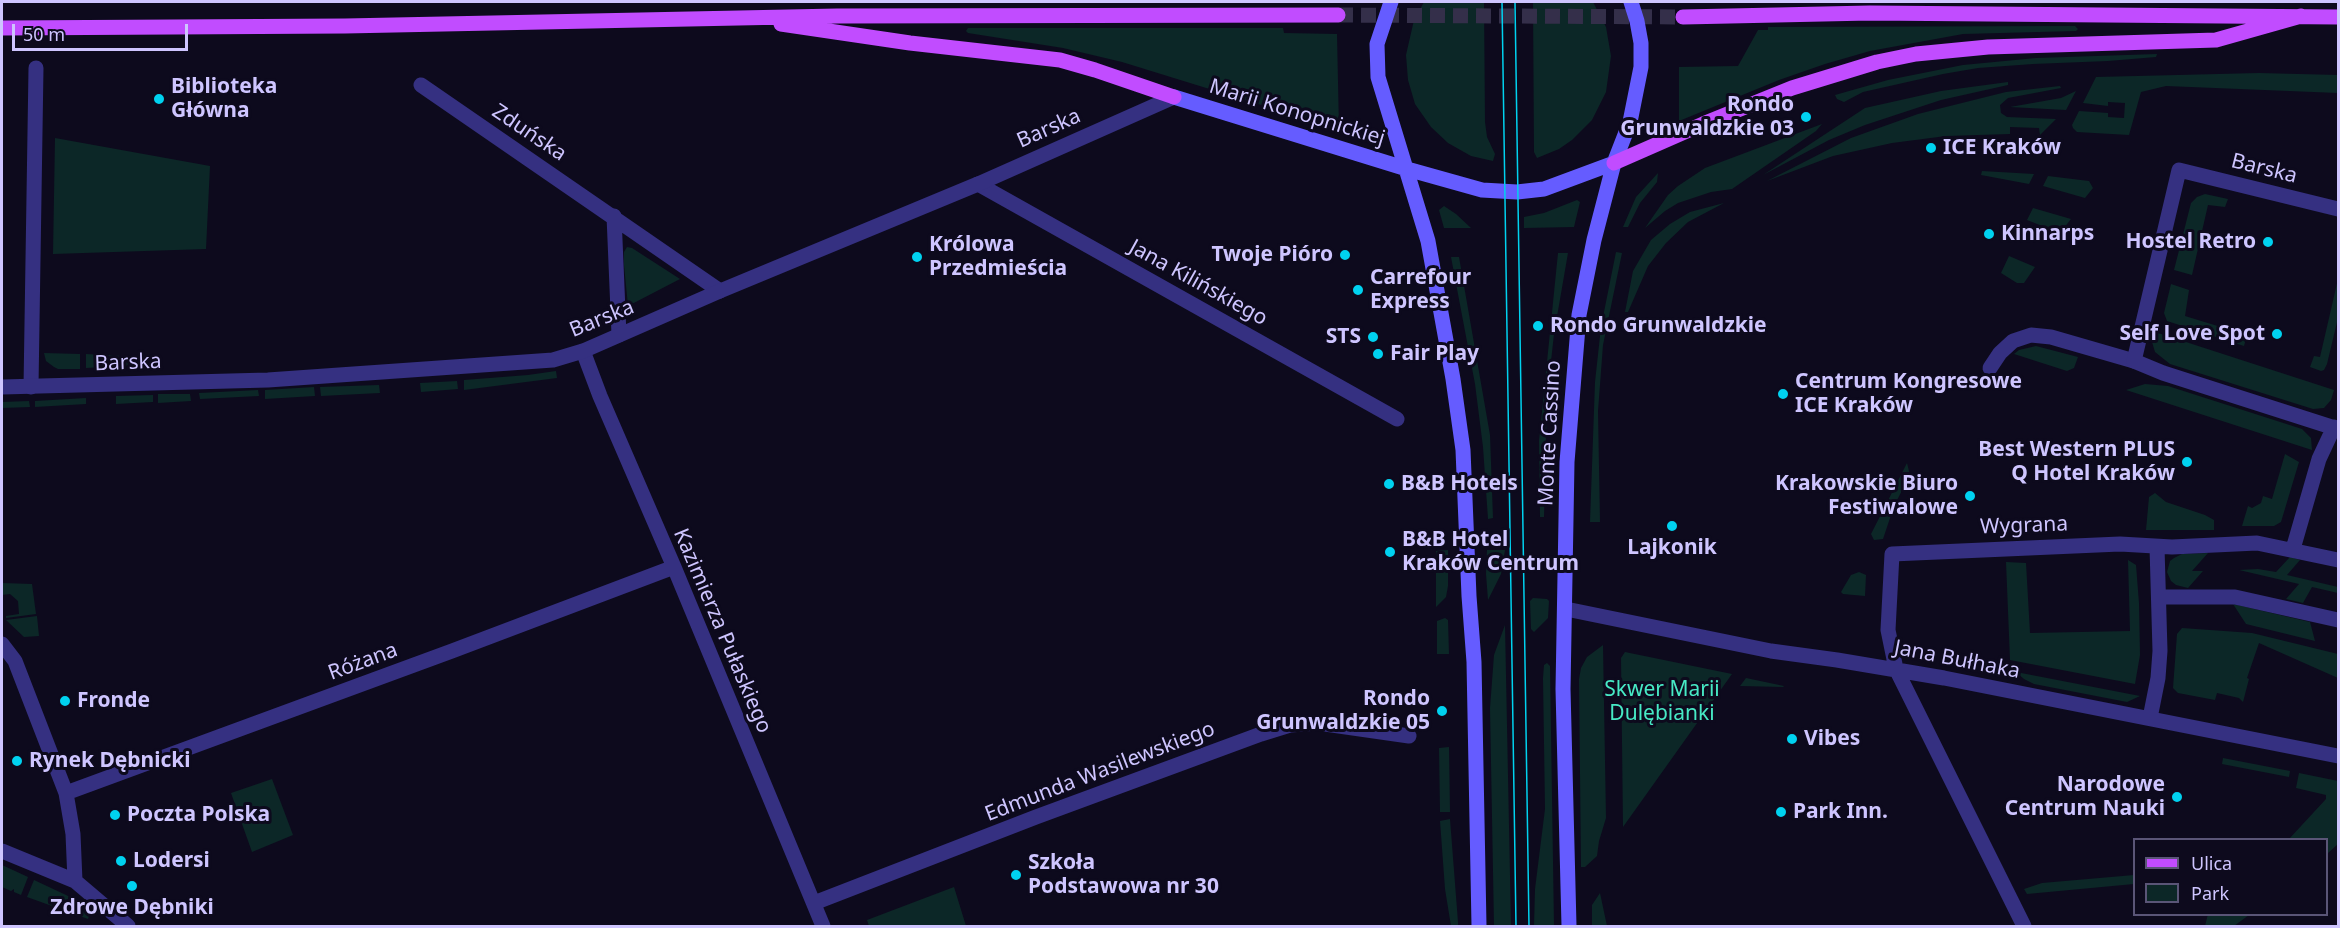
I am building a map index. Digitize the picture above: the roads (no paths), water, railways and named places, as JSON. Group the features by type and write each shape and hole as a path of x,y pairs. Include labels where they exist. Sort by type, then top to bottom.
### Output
{"main road":[{"path":"1391,2 1377,44 1378,77 1428,240 1454,379 1463,450 1474,662 1479,927"},
{"path":"1614,163 1630,122 1641,67 1641,43 1637,21 1630,2"},
{"path":"1683,16 1870,13 2338,18"},
{"path":"2,28 345,26 743,18 1338,15"},
{"path":"1407,169 1482,190 1517,192 1544,189 1614,163 1792,88 1876,62 1916,54 1988,46 2216,40 2301,16"},
{"path":"743,18 910,43 1060,60 1174,97"},
{"name":"Marii Konopnickiej","path":"1174,97 1407,169"},
{"name":"Monte Cassino","path":"1569,927 1563,689 1567,462 1579,315 1594,240 1614,163"}],"street":[{"path":"31,387 36,68"},
{"name":"Zduńska","path":"421,85 720,291"},
{"name":"Barska","path":"2,387 268,380 553,360 583,351 720,291 978,184 1174,97"},
{"name":"Barska","path":"2134,361 2179,170 2338,209"},
{"name":"Jana Kilińskiego","path":"978,184 1397,419"},
{"path":"614,216 620,335"},
{"path":"1990,368 2000,353 2013,341 2031,335 2051,337 2134,361 2163,373 2336,428 2319,459 2293,549"},
{"name":"Kazimierza Pułaskiego","path":"583,351 823,927"},
{"name":"Wygrana","path":"1896,669 1888,630 1892,554 2120,544 2157,547 2257,543 2338,560"},
{"path":"2150,718 2160,663 2157,547"},
{"name":"Różana","path":"66,793 674,567"},
{"path":"2160,597 2235,597 2338,620"},
{"name":"Jana Bułhaka","path":"1566,609 1771,651 1896,669 2338,756"},
{"path":"2,644 15,661 66,793 73,834 75,881"},
{"path":"1896,669 2024,927"},
{"name":"Edmunda Wasilewskiego","path":"814,903 1036,817 1290,725 1318,723 1408,736"},
{"path":"2,851 75,881 128,927"}],"tunnel":[{"path":"1338,15 1683,17"}],"tram line":[{"path":"1502,2 1516,926"},
{"path":"1515,2 1529,926"}],"place":[{"name":"Biblioteka Główna","path":"159,99"},
{"name":"Rondo Grunwaldzkie 03","path":"1806,117"},
{"name":"ICE Kraków","path":"1931,148"},
{"name":"Kinnarps","path":"1989,234"},
{"name":"Hostel Retro","path":"2268,242"},
{"name":"Twoje Pióro","path":"1345,255"},
{"name":"Królowa Przedmieścia","path":"917,257"},
{"name":"Carrefour Express","path":"1358,290"},
{"name":"Rondo Grunwaldzkie","path":"1538,326"},
{"name":"Self Love Spot","path":"2277,334"},
{"name":"STS","path":"1373,337"},
{"name":"Fair Play","path":"1378,354"},
{"name":"Centrum Kongresowe ICE Kraków","path":"1783,394"},
{"name":"Best Western PLUS Q Hotel Kraków","path":"2187,462"},
{"name":"B&B Hotels","path":"1389,484"},
{"name":"Krakowskie Biuro Festiwalowe","path":"1970,496"},
{"name":"Lajkonik","path":"1672,526"},
{"name":"B&B Hotel Kraków Centrum","path":"1390,552"},
{"name":"Fronde","path":"65,701"},
{"name":"Rondo Grunwaldzkie 05","path":"1442,711"},
{"name":"Vibes","path":"1792,739"},
{"name":"Rynek Dębnicki","path":"17,761"},
{"name":"Narodowe Centrum Nauki","path":"2177,797"},
{"name":"Park Inn.","path":"1781,812"},
{"name":"Poczta Polska","path":"115,815"},
{"name":"Lodersi","path":"121,861"},
{"name":"Szkoła Podstawowa nr 30","path":"1016,875"},
{"name":"Zdrowe Dębniki","path":"132,886"}],"park label":[{"name":"Skwer Marii Dulębianki","path":"1662,702"}]}
